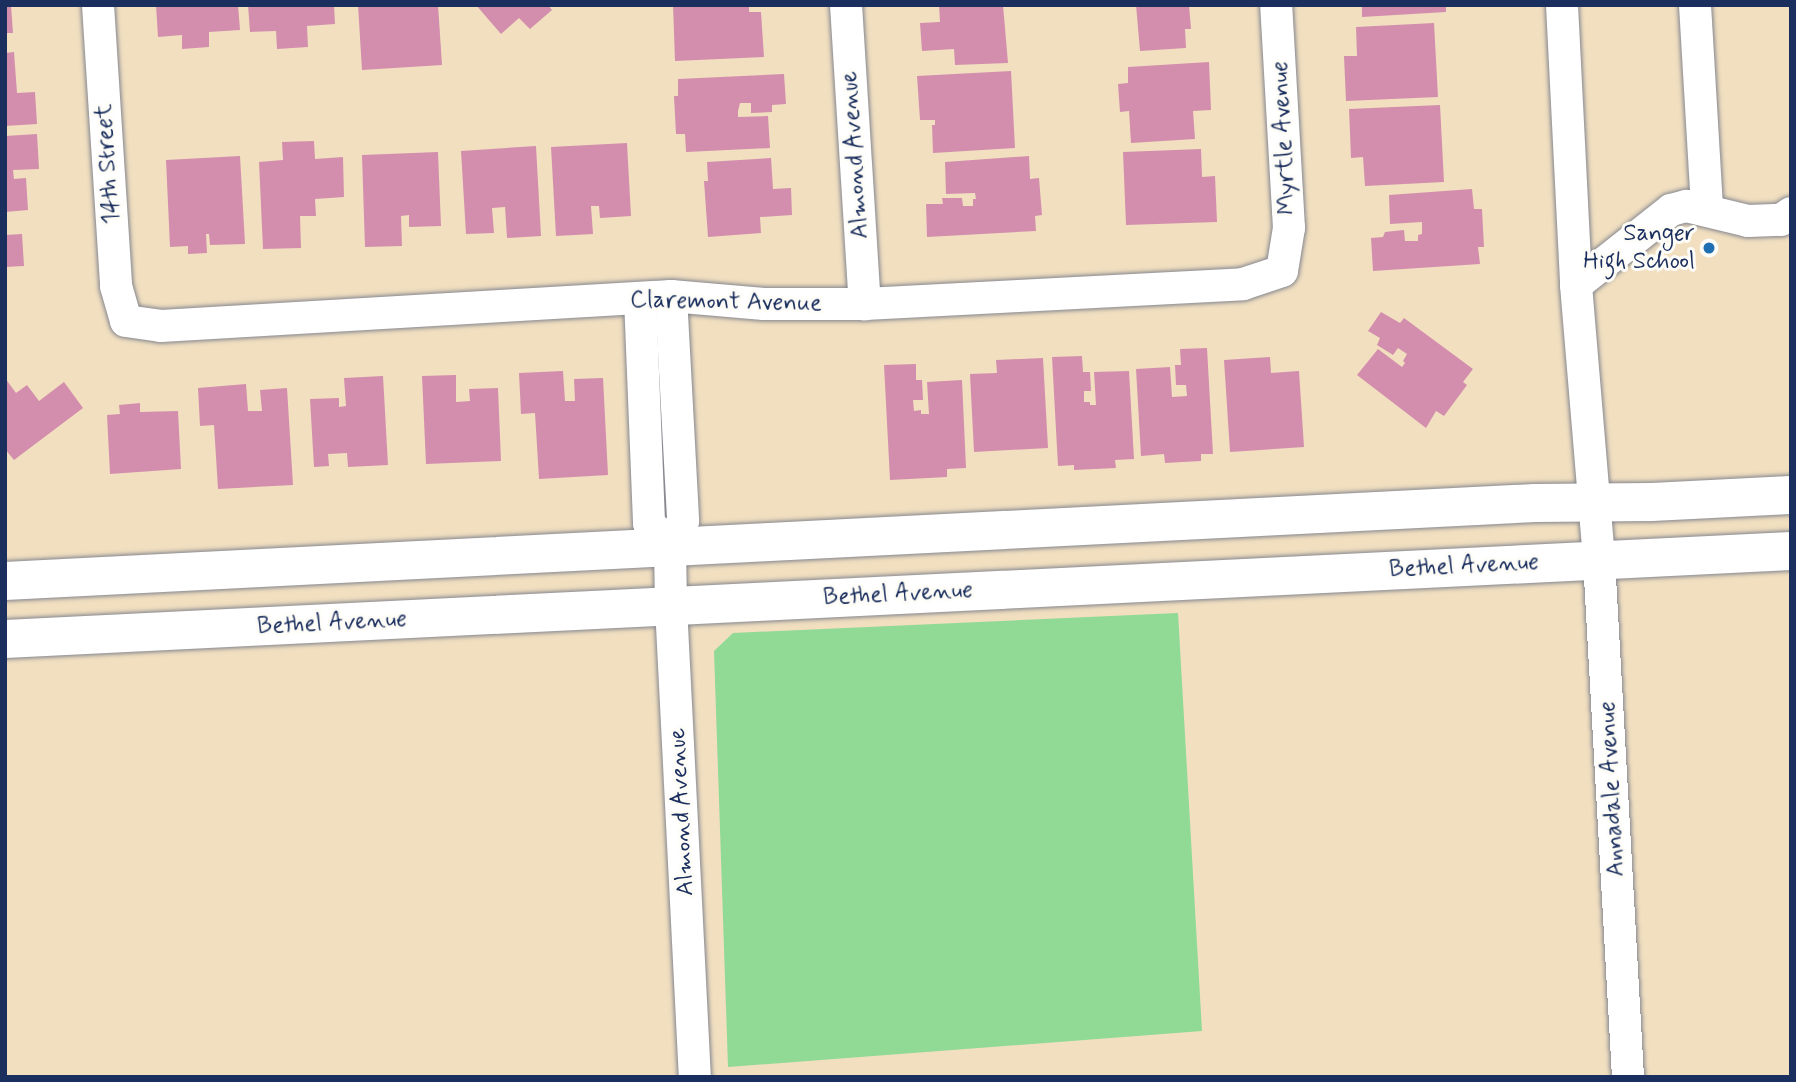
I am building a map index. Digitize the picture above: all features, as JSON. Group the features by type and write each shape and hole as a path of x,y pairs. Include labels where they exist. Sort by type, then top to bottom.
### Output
{"main road":[{"path":"5,581 1592,501 1791,495"},
{"name":"Bethel Avenue","path":"5,639 1791,551"}],"street":[{"name":"14th Street","path":"98,5 116,286 126,321"},
{"name":"Almond Avenue","path":"846,5 865,304"},
{"name":"Myrtle Avenue","path":"1276,5 1289,228 1282,271"},
{"name":"Annadale Avenue","path":"1562,5 1576,285 1599,560 1628,1077"},
{"path":"1695,5 1707,210"},
{"path":"1576,285 1671,210 1686,206 1748,221 1781,220 1791,213"},
{"name":"Claremont Avenue","path":"126,321 161,326 671,296 764,304 865,304 1243,284 1282,271"},
{"name":"Almond Avenue","path":"671,296 683,521 670,547 671,606 695,1077"},
{"path":"640,298 649,523 670,547"}],"green space":[{"path":"1178,613 1202,1031 728,1067 714,651 733,633"}],"building":[{"path":"5,5 11,5 13,33 5,33"},
{"path":"156,5 238,5 240,30 209,32 209,47 182,49 182,35 158,37"},
{"path":"248,5 334,5 335,24 307,26 308,47 277,49 276,31 250,32"},
{"path":"358,5 438,5 442,65 362,70"},
{"path":"476,5 548,5 552,10 530,29 519,18 501,34"},
{"path":"673,5 749,5 749,12 761,12 764,57 675,61"},
{"path":"939,5 1003,5 1008,63 955,65 954,49 922,51 920,23 940,22"},
{"path":"1136,5 1189,5 1191,29 1185,29 1186,48 1140,51"},
{"path":"1362,5 1446,5 1446,12 1362,17"},
{"path":"1434,23 1438,97 1346,101 1344,56 1357,56 1356,27"},
{"path":"14,52 17,93 35,92 37,124 5,126 5,53"},
{"path":"1209,62 1211,110 1193,111 1195,139 1131,143 1129,111 1120,112 1118,84 1128,83 1128,67"},
{"path":"1011,71 1015,148 933,153 932,125 935,125 935,120 920,120 917,76"},
{"path":"784,74 786,104 772,105 772,112 751,113 751,103 740,103 738,111 738,117 768,116 770,148 686,152 685,134 676,134 674,96 678,96 678,79"},
{"path":"1440,105 1444,182 1365,186 1363,157 1351,158 1349,109"},
{"path":"37,134 39,169 13,170 14,179 26,178 28,210 5,212 5,136"},
{"path":"314,141 315,159 343,157 344,197 315,199 316,216 300,216 301,248 263,249 259,162 283,160 282,142"},
{"path":"627,143 631,216 600,218 599,206 591,206 593,234 556,236 551,147"},
{"path":"536,146 541,236 507,238 505,207 492,208 494,233 466,234 461,151"},
{"path":"1201,149 1202,177 1215,176 1217,222 1126,225 1123,152"},
{"path":"438,152 441,226 409,227 409,215 401,216 402,246 365,247 362,155"},
{"path":"240,156 245,244 210,245 209,234 206,234 207,253 188,254 188,246 170,247 166,160"},
{"path":"1029,156 1030,179 1039,178 1042,215 1035,216 1036,231 927,237 926,204 943,204 942,198 962,198 963,206 973,206 973,199 976,199 975,193 946,194 945,162"},
{"path":"771,158 773,189 791,188 792,215 760,217 761,233 708,237 704,181 708,181 707,162"},
{"path":"1472,189 1474,209 1482,209 1484,247 1478,247 1480,264 1373,271 1371,238 1383,237 1385,232 1404,230 1405,241 1418,241 1418,235 1422,234 1422,222 1390,224 1389,195"},
{"path":"22,234 24,266 5,267 5,235"},
{"path":"1381,312 1400,323 1404,318 1473,369 1463,382 1467,385 1444,416 1436,411 1426,428 1357,375 1378,349 1402,367 1405,363 1403,361 1407,354 1398,348 1393,355 1377,345 1380,338 1368,331"},
{"path":"1207,348 1213,454 1201,454 1201,461 1165,463 1164,454 1141,456 1136,369 1170,367 1172,397 1187,396 1186,385 1176,385 1175,365 1181,365 1180,349"},
{"path":"1082,356 1083,372 1090,372 1091,391 1084,391 1084,402 1090,402 1090,405 1096,405 1094,372 1129,371 1134,459 1115,460 1116,468 1074,470 1074,465 1058,466 1052,357"},
{"path":"1270,357 1271,373 1299,371 1304,447 1230,452 1224,360"},
{"path":"1043,358 1048,448 974,452 970,374 997,373 996,360"},
{"path":"916,364 916,380 922,380 923,400 913,400 914,411 921,410 921,414 929,414 927,382 962,380 966,468 947,469 947,477 890,480 884,365"},
{"path":"563,371 565,401 575,401 574,379 603,378 608,475 539,479 535,413 521,414 519,373"},
{"path":"456,375 456,402 470,401 469,389 498,388 501,461 426,464 422,376"},
{"path":"383,376 388,465 348,467 347,453 328,454 329,466 314,467 310,399 339,398 339,407 346,406 344,378"},
{"path":"5,378 16,393 27,385 39,401 64,382 83,408 14,460 5,449"},
{"path":"246,384 248,411 262,411 260,390 287,388 293,485 218,489 214,425 200,426 198,388"},
{"path":"140,403 140,412 178,411 181,469 110,474 107,415 120,414 119,405"}],"place":[{"name":"Sanger High School","path":"1709,248"}]}
